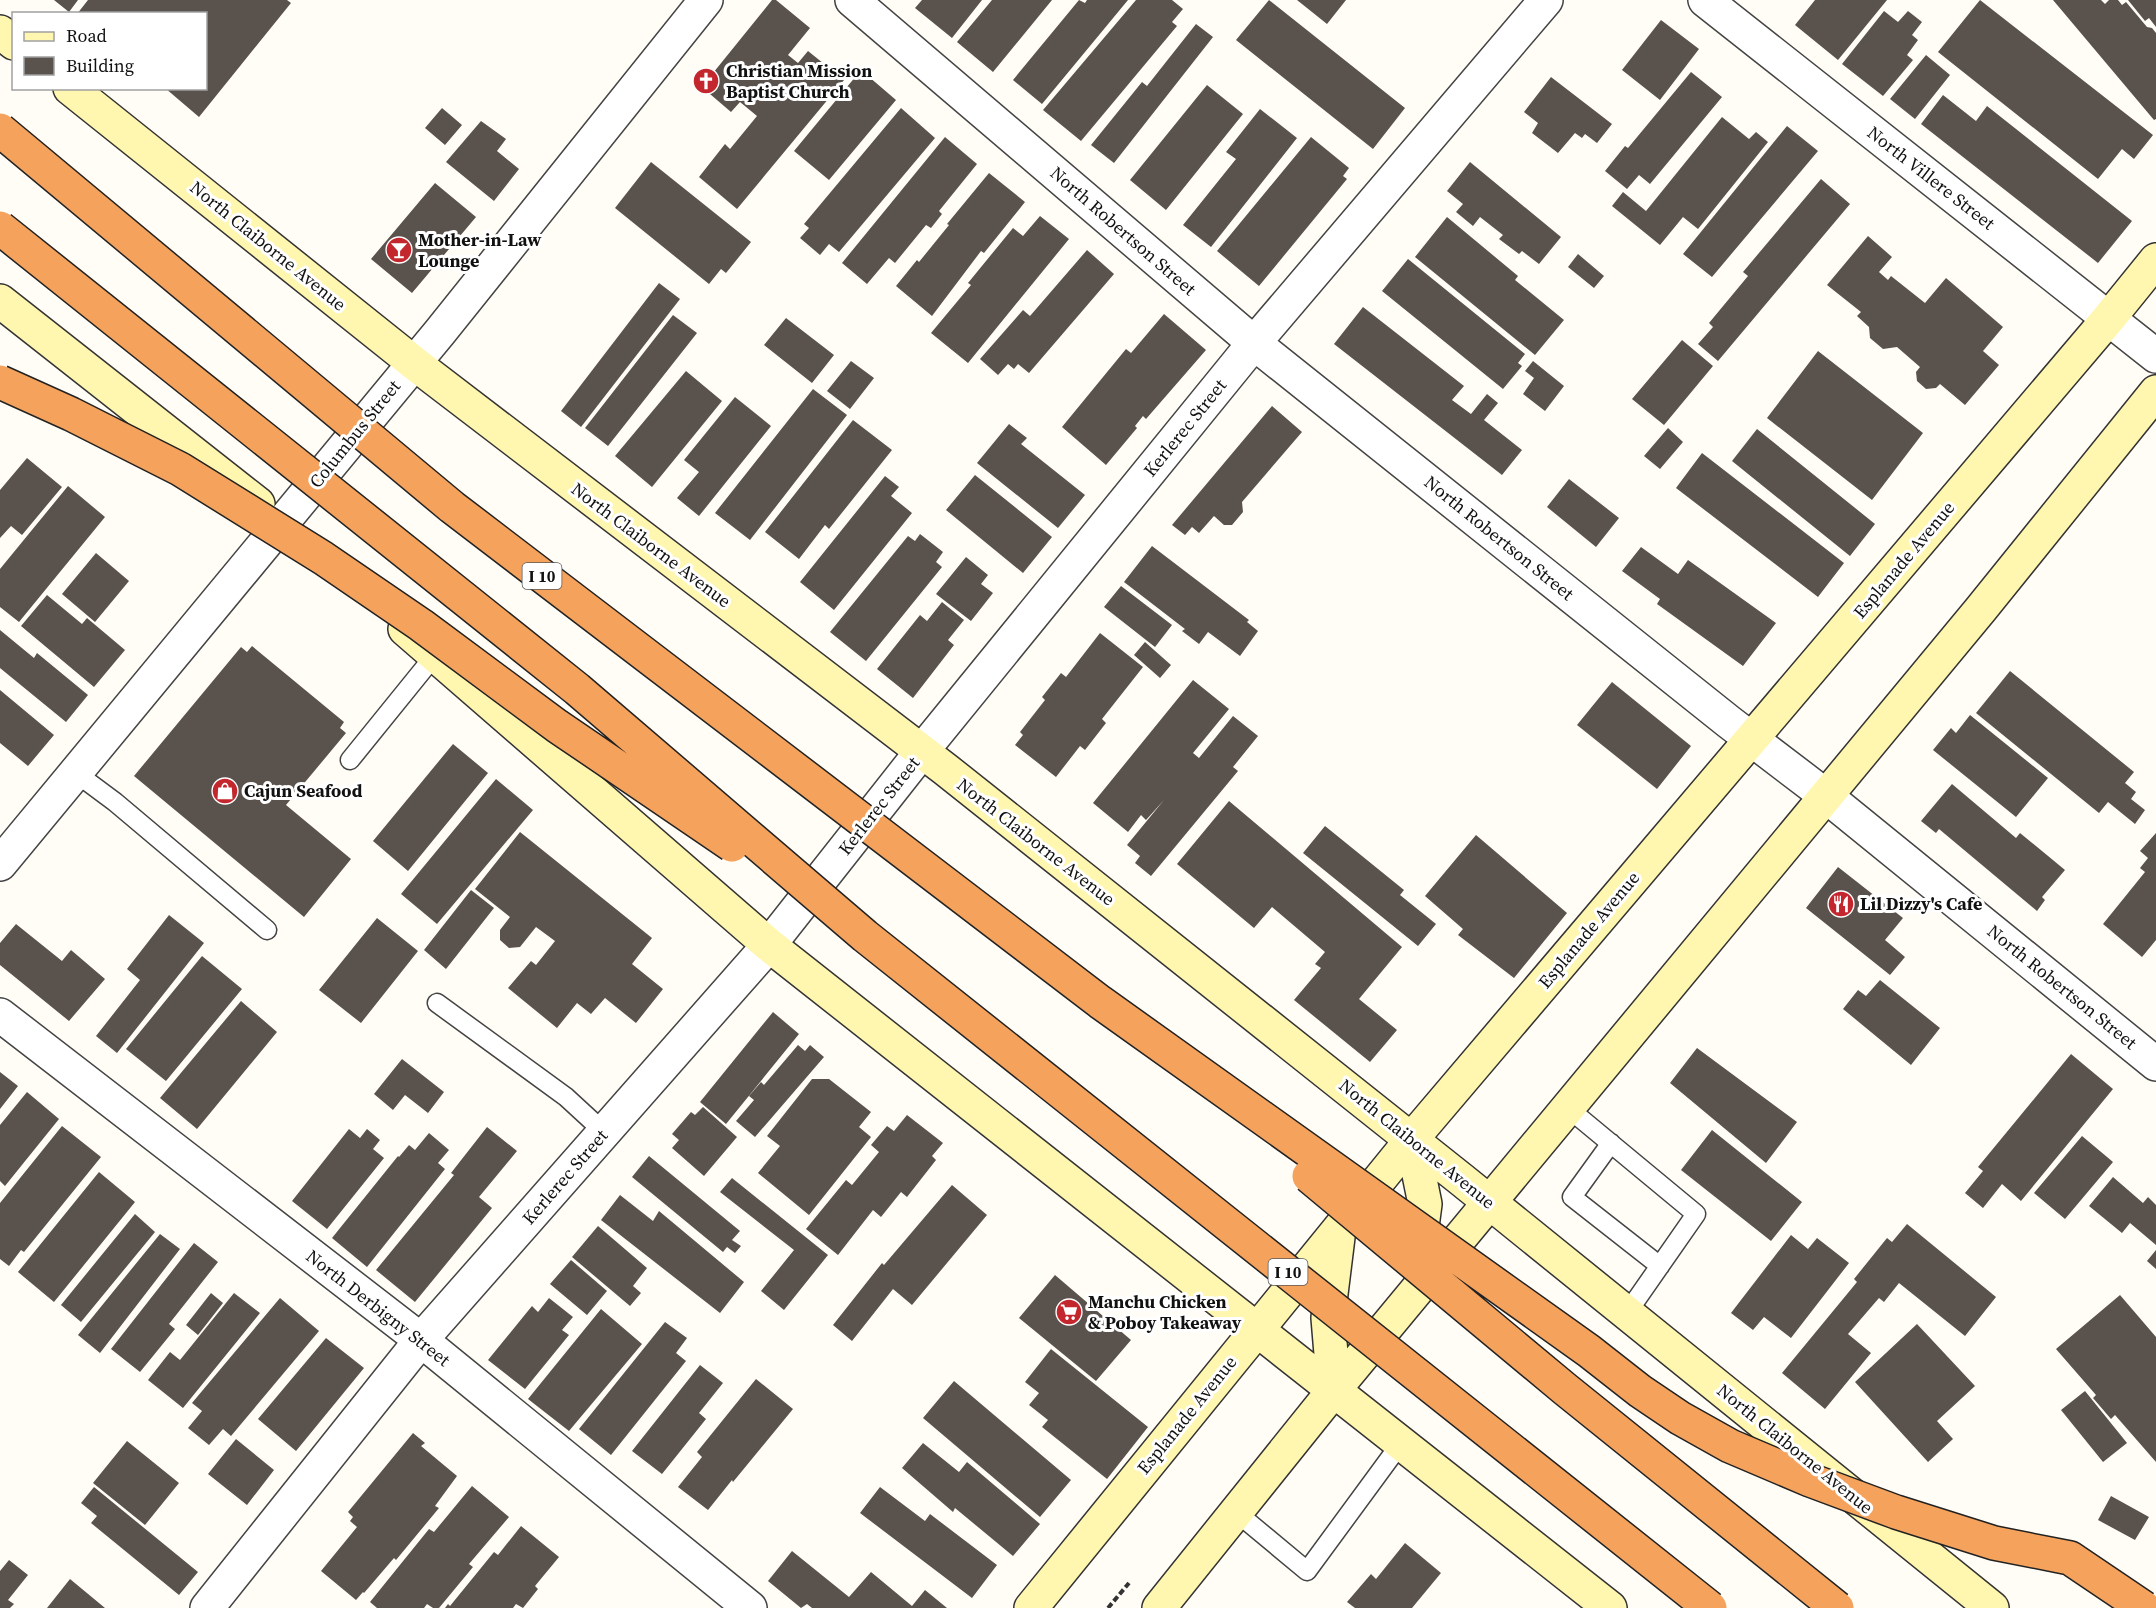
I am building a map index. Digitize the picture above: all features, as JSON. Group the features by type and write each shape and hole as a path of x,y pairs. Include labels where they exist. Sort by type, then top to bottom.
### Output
{"highway":[{"name":"I 10","path":"0,130 452,507 1100,1002 1556,1381 1837,1608"},
{"name":"I 10","path":"0,228 577,689 865,936 1710,1608"},
{"path":"0,382 71,414 180,469 322,558 421,625 557,726 865,936"},
{"path":"1100,1002 1680,1418 1730,1446 1810,1480 1896,1512 1994,1543 2070,1558 2144,1608"}],"main road":[{"path":"0,32 12,41"},
{"name":"North Claiborne Avenue","path":"73,90 414,363 922,752 1490,1202 1992,1608"},
{"name":"Esplanade Avenue","path":"1031,1608 1412,1140 2156,260"},
{"path":"0,302 282,523 769,945 1610,1608"},
{"path":"1159,1608 1334,1390 1981,609 2156,392"},
{"path":"1412,1140 1425,1204 1414,1294"},
{"path":"1334,1390 1328,1318 1339,1229"}],"street":[{"name":"Columbus Street","path":"0,864 414,363 706,0"},
{"name":"North Robertson Street","path":"852,0 1254,343 1826,796 2156,1064"},
{"name":"Kerlerec Street","path":"207,1608 421,1340 769,945 922,752 1254,343 1546,0"},
{"name":"North Villere Street","path":"1705,0 2156,356"},
{"name":"North Derbigny Street","path":"0,1015 421,1340 750,1608"}],"lane":[{"path":"350,760 435,655"},
{"path":"76,773 115,802 267,930"},
{"path":"437,1003 566,1097 604,1132"},
{"path":"1568,1108 1696,1214 1627,1313"},
{"path":"1611,1143 1572,1197 1660,1266"},
{"path":"1236,1512 1307,1571 1401,1443"}],"building":[{"path":"54,0 78,0 69,12"},
{"path":"88,0 287,0 291,3 199,117 167,90 207,90 207,12 79,12"},
{"path":"772,0 776,0 810,28 788,55 798,63 808,51 844,80 737,209 699,177 725,144 730,149 757,116 740,102 731,112 710,94 717,84 709,78"},
{"path":"922,0 982,0 952,38 915,8"},
{"path":"992,0 1052,0 993,72 957,42"},
{"path":"1079,0 1085,3 1087,0 1128,0 1042,104 1013,80"},
{"path":"1136,0 1172,0 1183,9 1172,22 1177,26 1081,141 1043,110"},
{"path":"1269,0 1405,108 1373,149 1236,40"},
{"path":"1297,0 1346,0 1327,24"},
{"path":"1815,0 1887,0 1838,60 1795,25"},
{"path":"1980,0 2153,135 2134,159 2122,149 2098,179 1938,52"},
{"path":"2053,0 2101,0 2105,4 2109,0 2118,0 2122,5 2126,2 2147,27 2152,28 2156,33 2156,119 2154,120"},
{"path":"2128,0 2156,0 2156,27 2149,18 2145,21"},
{"path":"1884,11 1898,22 1908,11 1922,22 1912,35 1918,40 1907,55 1913,60 1883,96 1842,64"},
{"path":"1661,20 1699,49 1660,100 1622,70"},
{"path":"1196,24 1213,37 1114,163 1091,145 1142,82 1147,86"},
{"path":"1926,55 1950,75 1915,119 1890,99"},
{"path":"861,70 896,100 829,180 794,151"},
{"path":"1691,72 1722,97 1650,184 1639,175 1627,189 1605,171 1625,146 1628,148"},
{"path":"1551,77 1612,124 1597,143 1585,134 1582,138 1575,133 1558,153 1532,133 1538,123 1524,112"},
{"path":"1207,85 1243,114 1166,210 1130,180"},
{"path":"1943,95 1976,121 1987,106 2132,221 2098,263 1921,124"},
{"path":"442,108 462,125 445,145 425,128"},
{"path":"901,108 935,138 839,252 829,244 820,255 800,238 809,228 804,224"},
{"path":"1260,109 1297,138 1211,247 1183,225 1236,159 1226,152"},
{"path":"1722,117 1749,139 1756,132 1768,142 1698,229 1683,217 1660,245 1612,206 1623,192 1646,211"},
{"path":"481,121 506,139 497,151 519,169 494,201 446,162"},
{"path":"1787,126 1818,151 1712,277 1683,254"},
{"path":"945,137 977,164 939,211 942,214 931,228 926,225 895,263 889,258 867,284 842,263"},
{"path":"1311,137 1349,168 1343,176 1347,179 1259,286 1217,251"},
{"path":"651,162 751,242 726,273 721,269 709,284 615,208"},
{"path":"1470,162 1561,237 1539,264 1522,251 1519,254 1499,239 1503,235 1480,217 1473,226 1456,212 1463,204 1447,191"},
{"path":"989,173 1025,202 984,253 981,251 932,316 896,286 917,260 919,262"},
{"path":"1821,179 1850,204 1718,361 1698,344 1713,327 1709,323 1748,276 1743,272"},
{"path":"435,183 476,217 412,293 371,259"},
{"path":"1040,216 1069,239 968,363 931,333 971,285 968,283 1013,228 1023,236"},
{"path":"1447,217 1518,276 1515,280 1564,320 1535,355 1415,257"},
{"path":"1868,236 1892,257 1879,272 1888,280 1891,276 1925,303 1946,278 2003,327 1983,351 1999,365 1965,405 1940,384 1936,388 1926,389 1917,381 1916,372 1920,367 1897,347 1883,349 1870,338 1869,327 1857,316 1861,312 1827,285"},
{"path":"1087,250 1114,274 1029,373 1018,364 1014,369 1008,364 998,375 980,359 1023,310 1030,316"},
{"path":"1578,254 1604,276 1594,288 1568,267"},
{"path":"1408,259 1525,354 1518,363 1522,366 1503,389 1382,291"},
{"path":"659,283 680,299 581,427 561,411"},
{"path":"1363,307 1464,386 1452,400 1471,414 1487,394 1498,403 1484,420 1522,450 1502,475 1334,344"},
{"path":"1164,314 1206,350 1146,419 1143,416 1135,426 1137,428 1106,465 1062,427 1126,349 1131,353"},
{"path":"673,315 697,333 608,446 585,428"},
{"path":"786,318 834,355 812,383 764,345"},
{"path":"1682,340 1713,366 1664,425 1632,399"},
{"path":"1818,351 1923,433 1872,500 1767,418"},
{"path":"851,361 874,378 850,409 827,391"},
{"path":"1533,361 1564,386 1545,411 1523,394 1534,378 1525,371"},
{"path":"686,371 722,401 652,487 615,456"},
{"path":"813,389 847,415 750,540 715,513"},
{"path":"735,397 771,426 699,516 677,498 699,472 684,460"},
{"path":"1272,406 1302,432 1242,502 1243,512 1232,525 1224,525 1214,516 1199,533 1192,527 1185,535 1172,525"},
{"path":"853,420 892,450 829,529 825,525 799,559 765,532"},
{"path":"1009,424 1027,438 1021,444 1085,495 1058,528 977,463"},
{"path":"1668,428 1683,442 1660,469 1644,456"},
{"path":"1757,429 1875,524 1850,556 1732,461"},
{"path":"1702,453 1844,563 1818,597 1676,488"},
{"path":"27,458 62,487 22,535 11,526 0,538 0,490"},
{"path":"975,475 1052,537 1023,573 946,510"},
{"path":"885,476 899,487 891,496 912,513 834,610 800,582"},
{"path":"1569,479 1619,518 1596,547 1547,507"},
{"path":"68,486 105,517 19,622 0,607 0,569"},
{"path":"920,534 943,552 936,562 942,567 866,661 830,632 908,536 915,541"},
{"path":"1152,546 1249,620 1247,622 1258,631 1240,656 1208,632 1199,644 1182,631 1185,629 1124,582"},
{"path":"1641,547 1678,574 1688,560 1776,623 1743,666 1657,604 1660,599 1622,571"},
{"path":"96,553 129,581 95,622 62,594"},
{"path":"966,557 988,575 981,584 993,593 971,621 936,594"},
{"path":"1121,586 1172,625 1155,647 1104,607"},
{"path":"47,595 82,624 87,618 125,650 94,687 21,626"},
{"path":"942,602 964,620 948,640 954,645 913,698 877,669 920,615 927,621"},
{"path":"0,630 34,658 37,653 88,695 66,722 0,668"},
{"path":"1100,633 1143,667 1102,719 1106,723 1085,750 1080,746 1056,777 1015,745 1023,735 1020,732 1045,700 1042,697 1061,673 1066,677"},
{"path":"1145,642 1171,665 1160,678 1134,655"},
{"name":"Cajun Seafood","path":"252,646 344,722 340,728 346,733 286,805 351,859 304,917 134,776 241,647 247,652"},
{"path":"2010,671 2134,772 2125,783 2136,792 2131,799 2145,810 2135,824 2108,802 2099,813 1976,713"},
{"path":"1193,680 1229,709 1193,753 1199,758 1233,716 1258,736 1233,767 1238,771 1151,876 1135,863 1140,856 1127,845 1164,800 1146,820 1141,815 1128,832 1093,803"},
{"path":"1612,682 1691,746 1657,789 1577,725"},
{"path":"0,690 54,735 28,766 0,743"},
{"path":"1970,715 2048,778 2016,817 1933,750 1951,728 1956,733"},
{"path":"453,744 488,773 408,871 373,841"},
{"path":"496,779 533,810 437,924 401,894"},
{"path":"1952,784 2016,838 2020,833 2065,870 2042,897 2045,900 2037,911 1939,829 1936,833 1921,821"},
{"path":"1229,801 1402,947 1359,999 1397,1030 1370,1062 1294,1000 1321,968 1315,964 1325,952 1272,907 1254,928 1177,864"},
{"path":"1325,826 1404,890 1400,895 1436,924 1418,946 1303,853"},
{"path":"520,832 652,938 632,964 663,989 636,1023 605,998 591,1014 577,1003 557,1028 508,988 531,961 536,965 555,941 536,927 520,947 509,948 500,940 500,930 510,917 475,889"},
{"path":"2156,833 2156,940 2142,957 2103,924 2145,872 2140,868 2148,858 2140,851"},
{"path":"1476,835 1567,913 1514,978 1458,935 1463,929 1425,896"},
{"path":"1838,867 1903,918 1885,940 1905,957 1890,975 1806,908"},
{"path":"471,890 494,908 446,969 424,950"},
{"path":"169,915 204,943 117,1053 96,1036 140,980 127,969"},
{"path":"377,918 418,951 361,1023 319,990"},
{"path":"16,924 62,961 71,950 105,979 69,1021 0,965 0,943"},
{"path":"202,956 242,989 166,1081 126,1049"},
{"path":"1880,980 1940,1028 1911,1065 1843,1009 1858,990 1866,996"},
{"path":"241,1001 277,1032 197,1129 160,1098"},
{"path":"773,1012 799,1034 726,1124 700,1102"},
{"path":"798,1045 805,1051 810,1045 824,1057 755,1137 736,1121 754,1100 749,1096 761,1082 764,1085"},
{"path":"1697,1048 1797,1122 1766,1163 1670,1083"},
{"path":"2071,1054 2113,1089 2021,1201 2002,1184 1983,1208 1965,1193 1983,1171 1978,1167"},
{"path":"402,1059 444,1092 428,1113 405,1095 393,1110 374,1094"},
{"path":"0,1072 18,1086 0,1109"},
{"path":"812,1079 829,1079 871,1112 859,1127 871,1137 809,1215 758,1173 780,1146 767,1136"},
{"path":"27,1092 59,1119 5,1186 0,1181 0,1125"},
{"path":"703,1107 737,1137 704,1176 672,1148 679,1140 672,1134 691,1112 695,1115"},
{"path":"907,1115 943,1143 932,1156 936,1160 907,1197 901,1192 881,1217 873,1210 838,1255 806,1229 846,1180 852,1185 879,1152 871,1145 887,1126 894,1131"},
{"path":"62,1126 101,1157 24,1252 21,1250 9,1266 0,1259 0,1203"},
{"path":"487,1127 517,1151 479,1197 492,1208 415,1302 376,1270 454,1175 451,1173"},
{"path":"349,1129 360,1138 367,1129 380,1140 373,1149 384,1158 327,1229 292,1201"},
{"path":"1712,1130 1802,1202 1771,1241 1681,1170"},
{"path":"429,1133 449,1150 438,1163 445,1169 367,1267 332,1238 398,1156 409,1145 415,1150"},
{"path":"2082,1136 2113,1162 2065,1219 2034,1193"},
{"path":"649,1156 740,1231 732,1240 741,1246 735,1253 727,1247 723,1252 632,1177"},
{"path":"99,1172 135,1202 54,1302 18,1272"},
{"path":"2113,1177 2143,1203 2148,1197 2156,1205 2156,1245 2130,1223 2122,1233 2089,1206"},
{"path":"732,1178 828,1255 784,1310 761,1291 794,1250 720,1192"},
{"path":"952,1185 987,1215 912,1305 893,1289 852,1341 833,1325 882,1263 884,1265"},
{"path":"620,1195 653,1221 659,1211 744,1282 720,1313 601,1220"},
{"path":"135,1214 155,1232 81,1322 61,1305"},
{"path":"1907,1224 1996,1297 1965,1336 1899,1283 1884,1302 1879,1298 1848,1334 1871,1353 1825,1409 1782,1373 1857,1282 1854,1279 1887,1238 1892,1242"},
{"path":"598,1226 647,1268 633,1286 641,1293 630,1306 572,1257"},
{"path":"160,1234 180,1249 100,1353 78,1335"},
{"path":"1791,1235 1808,1249 1817,1238 1849,1263 1791,1338 1764,1317 1753,1330 1731,1313"},
{"path":"194,1243 218,1262 169,1324 175,1329 140,1372 111,1349"},
{"path":"2156,1250 2156,1269 2147,1261"},
{"path":"571,1260 607,1291 587,1315 550,1284"},
{"path":"1055,1275 1131,1340 1096,1381 1019,1318"},
{"path":"211,1293 223,1303 198,1335 186,1325"},
{"path":"234,1293 260,1313 183,1408 148,1380 170,1352 180,1360"},
{"path":"2120,1295 2156,1337 2156,1462 2115,1415 2111,1419 2093,1398 2096,1395 2056,1349"},
{"path":"280,1298 319,1331 231,1436 223,1429 209,1445 188,1428 202,1411 192,1403"},
{"path":"549,1298 573,1317 562,1330 569,1335 525,1389 488,1360 532,1306 538,1312"},
{"path":"601,1309 642,1344 569,1431 528,1399"},
{"path":"665,1322 687,1338 676,1353 686,1361 611,1455 579,1429"},
{"path":"1917,1324 1975,1386 1937,1421 1953,1439 1928,1462 1855,1382"},
{"path":"326,1338 364,1368 296,1451 258,1419"},
{"path":"1051,1349 1148,1427 1107,1479 1042,1427 1048,1420 1029,1405 1039,1393 1025,1382"},
{"path":"700,1365 723,1383 699,1413 706,1419 662,1474 632,1451"},
{"path":"756,1379 793,1409 708,1510 678,1487 702,1457 697,1452"},
{"path":"954,1381 1071,1480 1040,1517 923,1418"},
{"path":"2085,1391 2127,1443 2103,1462 2061,1410"},
{"path":"413,1433 425,1443 421,1446 457,1476 435,1506 439,1508 396,1560 394,1558 356,1600 321,1571 357,1527 350,1521 353,1517 348,1512"},
{"path":"236,1439 274,1470 247,1505 208,1474"},
{"path":"127,1441 179,1483 145,1525 93,1483"},
{"path":"923,1443 959,1472 967,1462 1040,1524 1013,1556 955,1508 953,1512 902,1468"},
{"path":"472,1486 509,1517 469,1564 473,1567 439,1608 433,1608 427,1604 424,1608 377,1608 370,1602 429,1529 434,1532"},
{"path":"94,1487 198,1572 179,1595 91,1523 97,1516 81,1503"},
{"path":"880,1487 925,1521 930,1514 997,1565 972,1598 860,1513"},
{"path":"2111,1496 2149,1517 2135,1540 2098,1520"},
{"path":"521,1526 559,1557 535,1586 538,1589 523,1608 516,1604 513,1608 445,1608 448,1604 450,1606 494,1552 498,1555"},
{"path":"1405,1543 1441,1573 1412,1608 1355,1608 1347,1602 1371,1574 1376,1579"},
{"path":"792,1551 849,1597 871,1572 912,1606 925,1590 947,1608 812,1608 807,1604 801,1608 768,1581"},
{"path":"9,1560 28,1575 8,1600 14,1604 10,1608 0,1608 0,1571"},
{"path":"70,1579 105,1608 47,1608"}],"place":[{"name":"Christian Mission Baptist Church","path":"706,81"},
{"name":"Mother-in-Law Lounge","path":"399,250"},
{"name":"Cajun Seafood","path":"225,791"},
{"name":"Lil Dizzy's Cafe","path":"1841,904"},
{"name":"Manchu Chicken & Poboy Takeaway","path":"1069,1312"}]}
